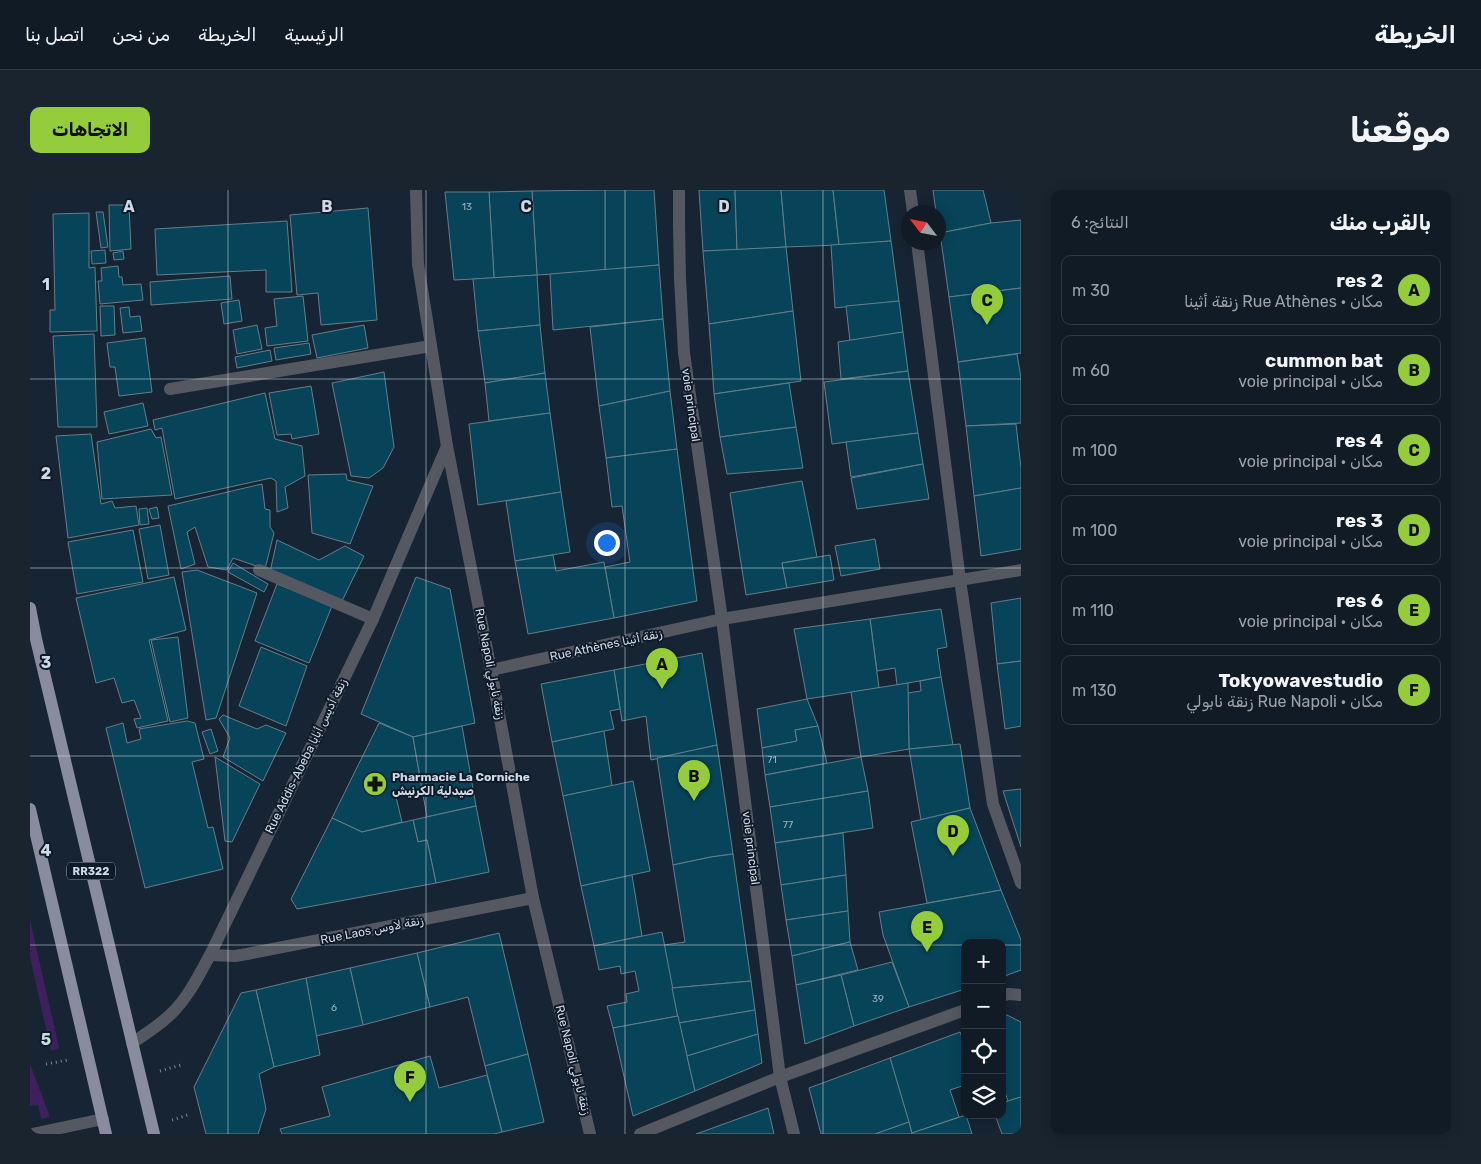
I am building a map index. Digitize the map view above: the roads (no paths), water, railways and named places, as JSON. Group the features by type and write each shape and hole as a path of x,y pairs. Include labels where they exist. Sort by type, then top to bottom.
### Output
{"main road":[{"name":"RR322","path":"30,608 154,1134"},
{"path":"30,809 106,1134"}],"street":[{"name":"Rue Napoli زنقة نابولي","path":"416,190 418,264 447,446 534,898 590,1134"},
{"name":"voie principal","path":"679,190 678,224 684,353 722,619 780,1077 794,1134"},
{"path":"910,190 912,205"},
{"path":"918,250 960,580 993,804 1021,883"},
{"path":"170,389 430,346"},
{"name":"Rue Addis-Abeba زنقة أديس أبابا","path":"132,1044 153,1030 172,1013 187,995 210,955 372,620 447,446"},
{"path":"258,570 372,620"},
{"path":"722,619 1021,570"},
{"name":"Rue Athènes زنقة أثينا","path":"491,670 722,619"},
{"name":"Rue Laos زنقة لاوس","path":"210,955 235,956 247,954 534,898"},
{"path":"1006,995 1021,995"},
{"path":"640,1134 780,1077 961,1011"},
{"path":"32,1134 103,1119"}],"place":[{"name":"res 4","path":"987,325"},
{"name":"res 2","path":"662,689"},
{"name":"Pharmacie La Corniche صيدلية الكرنيش","path":"375,784"},
{"name":"cummon bat","path":"694,801"},
{"name":"res 3","path":"953,856"},
{"name":"res 6","path":"927,952"},
{"name":"Tokyowavestudio","path":"410,1102"}]}
